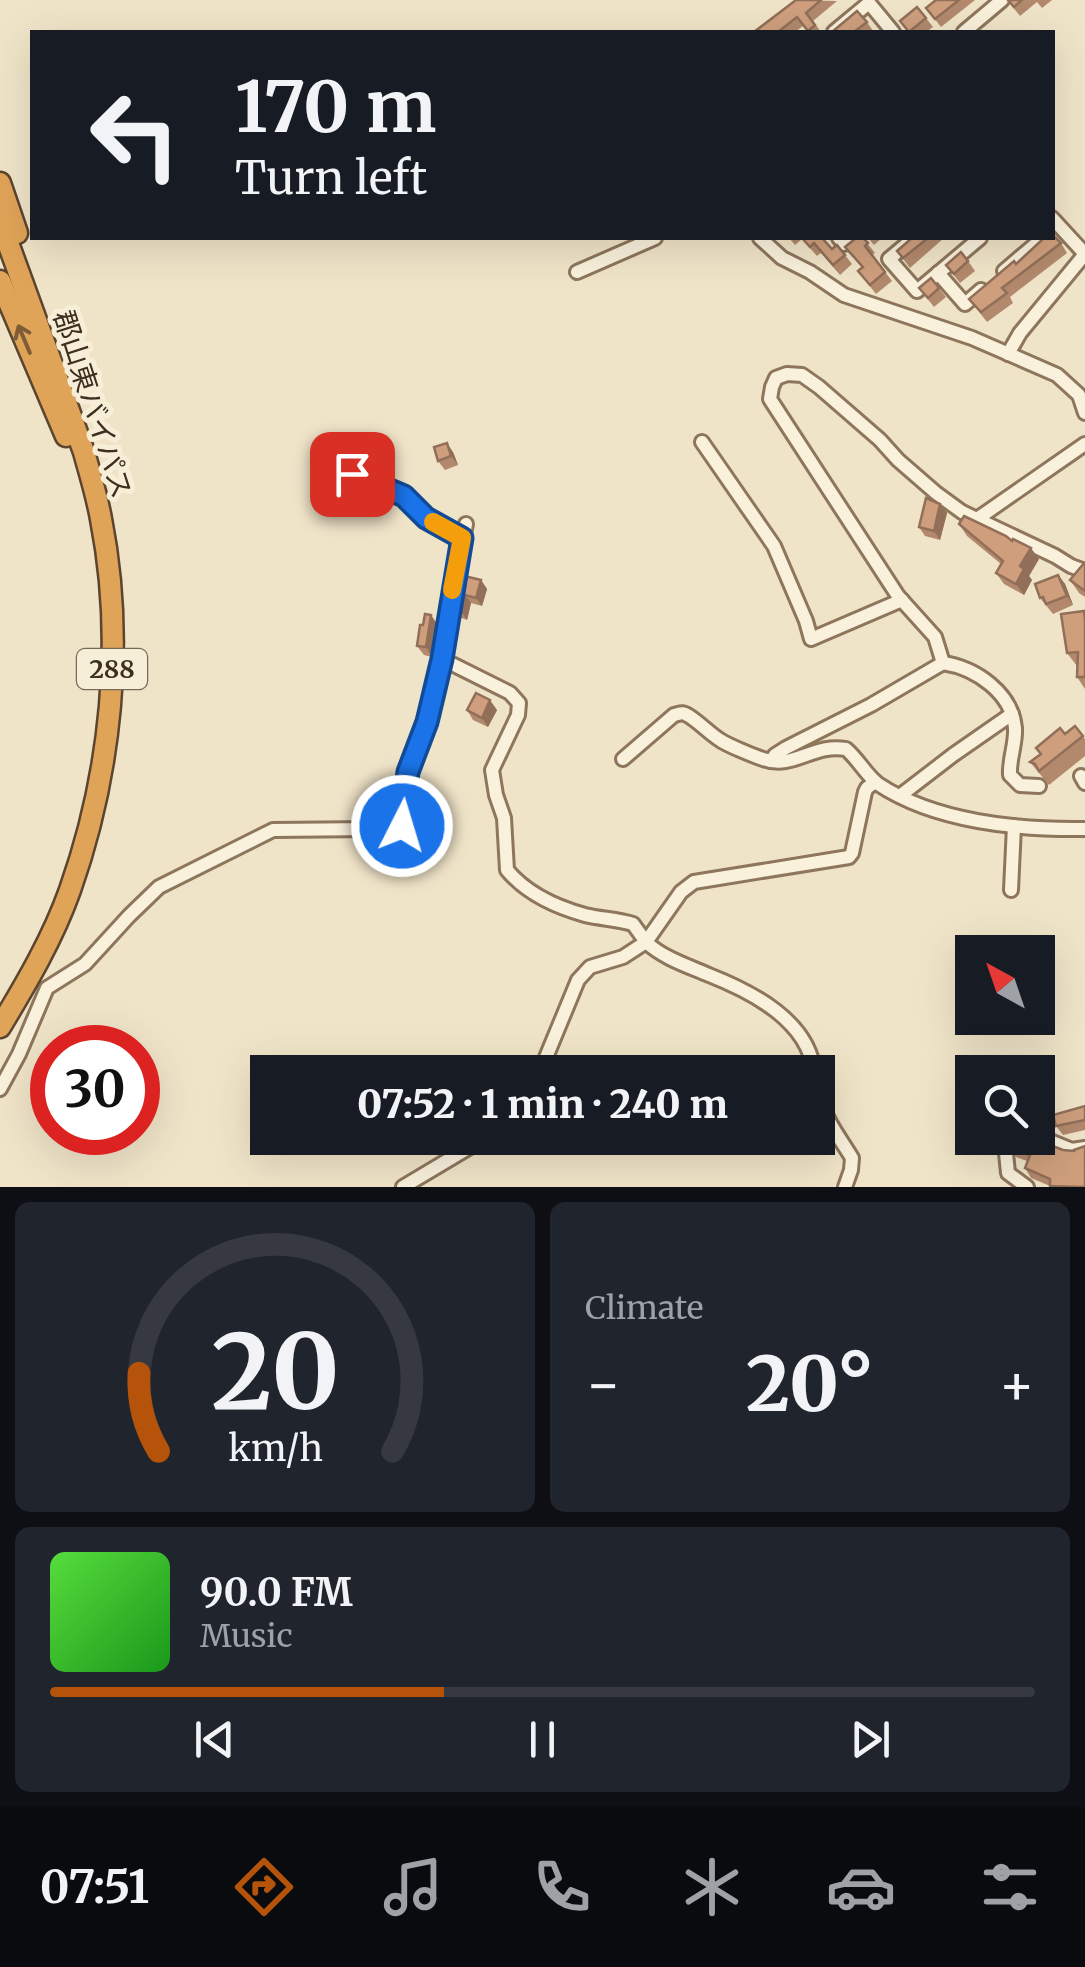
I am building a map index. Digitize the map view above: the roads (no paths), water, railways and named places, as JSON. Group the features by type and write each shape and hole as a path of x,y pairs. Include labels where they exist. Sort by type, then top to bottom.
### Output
{"highway":[{"path":"0,183 68,376 84,452"},
{"name":"郡山東バイパス","path":"0,220 84,452 102,519 112,668 105,748 70,892 27,982 0,1026"},
{"path":"0,281 65,434 94,491"},
{"name":"郡山東バイパス","path":"0,1007 84,847"}],"street":[{"path":"966,30 1002,0"},
{"path":"836,30 868,3 890,30"},
{"path":"1008,354 1020,333 1085,254 1055,225"},
{"path":"576,272 650,240"},
{"path":"762,240 782,258 844,295 940,326 1046,370 1079,395 1085,413"},
{"path":"912,240 889,259 916,291 978,240"},
{"path":"938,273 965,304 1041,240"},
{"path":"943,663 935,637 902,600 770,399 776,378 802,375 936,494 962,512 1085,570"},
{"path":"702,442 774,546 811,639 902,600"},
{"path":"977,519 1085,444"},
{"path":"0,1089 48,988 85,964 159,887 272,830 402,826 412,816 406,786 408,772 427,722 442,659 464,531 426,518 404,496 352,474"},
{"path":"442,659 510,693 519,702 518,715 492,770 504,818 506,870 524,887 565,908 633,924 657,952 767,1004 804,1040 812,1055"},
{"path":"770,761 786,748 872,705 943,663 967,670 1003,694 1012,714 1015,736 1010,775 1020,785 1039,786"},
{"path":"624,758 674,714 681,713 689,715 724,744 770,761 792,762 828,747 846,749 875,782 955,817 1014,826 1085,829"},
{"path":"901,795 1012,714"},
{"path":"547,1055 578,980 590,967 623,957 646,942 681,892 694,882 849,857 865,792 875,782"},
{"path":"1012,890 1014,826"},
{"path":"835,1135 852,1158 845,1187"},
{"path":"1055,1143 1072,1150 1085,1148"},
{"path":"403,1187 457,1155"},
{"path":"1006,1155 1008,1173 1027,1187"}]}
